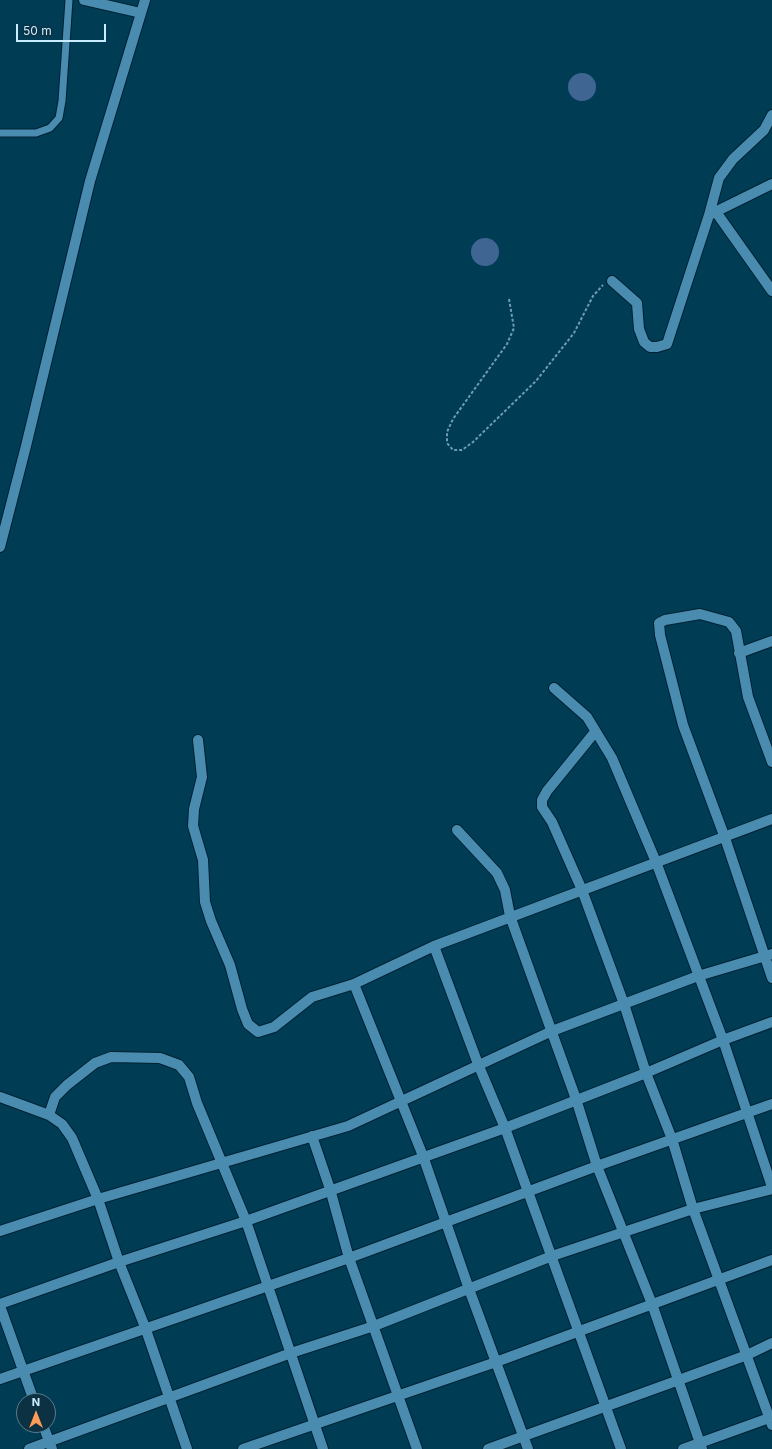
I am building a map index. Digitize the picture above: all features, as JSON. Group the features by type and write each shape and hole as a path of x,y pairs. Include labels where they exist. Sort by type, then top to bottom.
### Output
{"street":[{"path":"84,0 141,13"},
{"path":"0,547 90,181 145,0"},
{"path":"612,281 637,302 639,329 644,342 650,347 657,347 667,344 713,213 719,178 733,159 764,130 772,115"},
{"path":"713,213 772,184"},
{"path":"713,213 772,291"},
{"path":"772,762 769,740 748,697 736,632 729,622 700,614 665,620 660,623 660,635 683,725 769,955 772,978"},
{"path":"739,653 772,640"},
{"path":"29,1449 50,1445 169,1398 291,1353 374,1326 552,1256 693,1209 772,1188 723,1040 656,862 612,758 587,718 554,688"},
{"path":"596,732 547,791 542,800 542,807 552,822 582,890 624,1004 646,1073 672,1139 693,1209 771,1420 701,1446 683,1449"},
{"path":"198,740 202,778 194,809 193,826 203,860 205,902 211,921 230,965 242,1009 248,1024 258,1032 274,1027 312,998 354,984 434,946 510,916 725,838 772,818"},
{"path":"458,830 497,873 505,890 510,916 576,1099 597,1166 652,1304 701,1446"},
{"path":"434,946 478,1064 505,1128 552,1256 577,1331 607,1407 621,1449"},
{"path":"0,1231 98,1199 348,1126 478,1064 552,1031 698,976 769,955"},
{"path":"354,984 423,1156 469,1289 528,1449"},
{"path":"31,1393 0,1305 119,1262 246,1221 330,1189 505,1128 576,1099 646,1073 723,1040 772,1022"},
{"path":"49,1115 55,1097 67,1085 95,1063 111,1056 160,1058 179,1065 189,1077 198,1103 246,1221 324,1449"},
{"path":"0,1097 49,1115 62,1124 72,1138 98,1199 119,1262 145,1327 187,1449"},
{"path":"0,1379 145,1327 349,1258 527,1191 772,1104"},
{"path":"312,1136 330,1189 349,1258 417,1449"},
{"path":"243,1449 496,1362 772,1260"},
{"path":"488,1449 747,1355 772,1343"},
{"path":"46,1433 50,1445"}],"lane":[{"path":"0,133 36,133 50,128 58,118 62,101 69,0"}],"path":[{"path":"509,299 514,328 507,344 453,419 447,432 447,443 453,450 462,450 473,442 536,381 574,333 593,296 601,286 612,281"}],"building":[{"path":"582,73 592,77 596,87 592,97 582,101 572,97 568,87 572,77"},
{"path":"485,238 495,242 499,252 495,262 485,266 475,262 471,252 475,242"}]}
